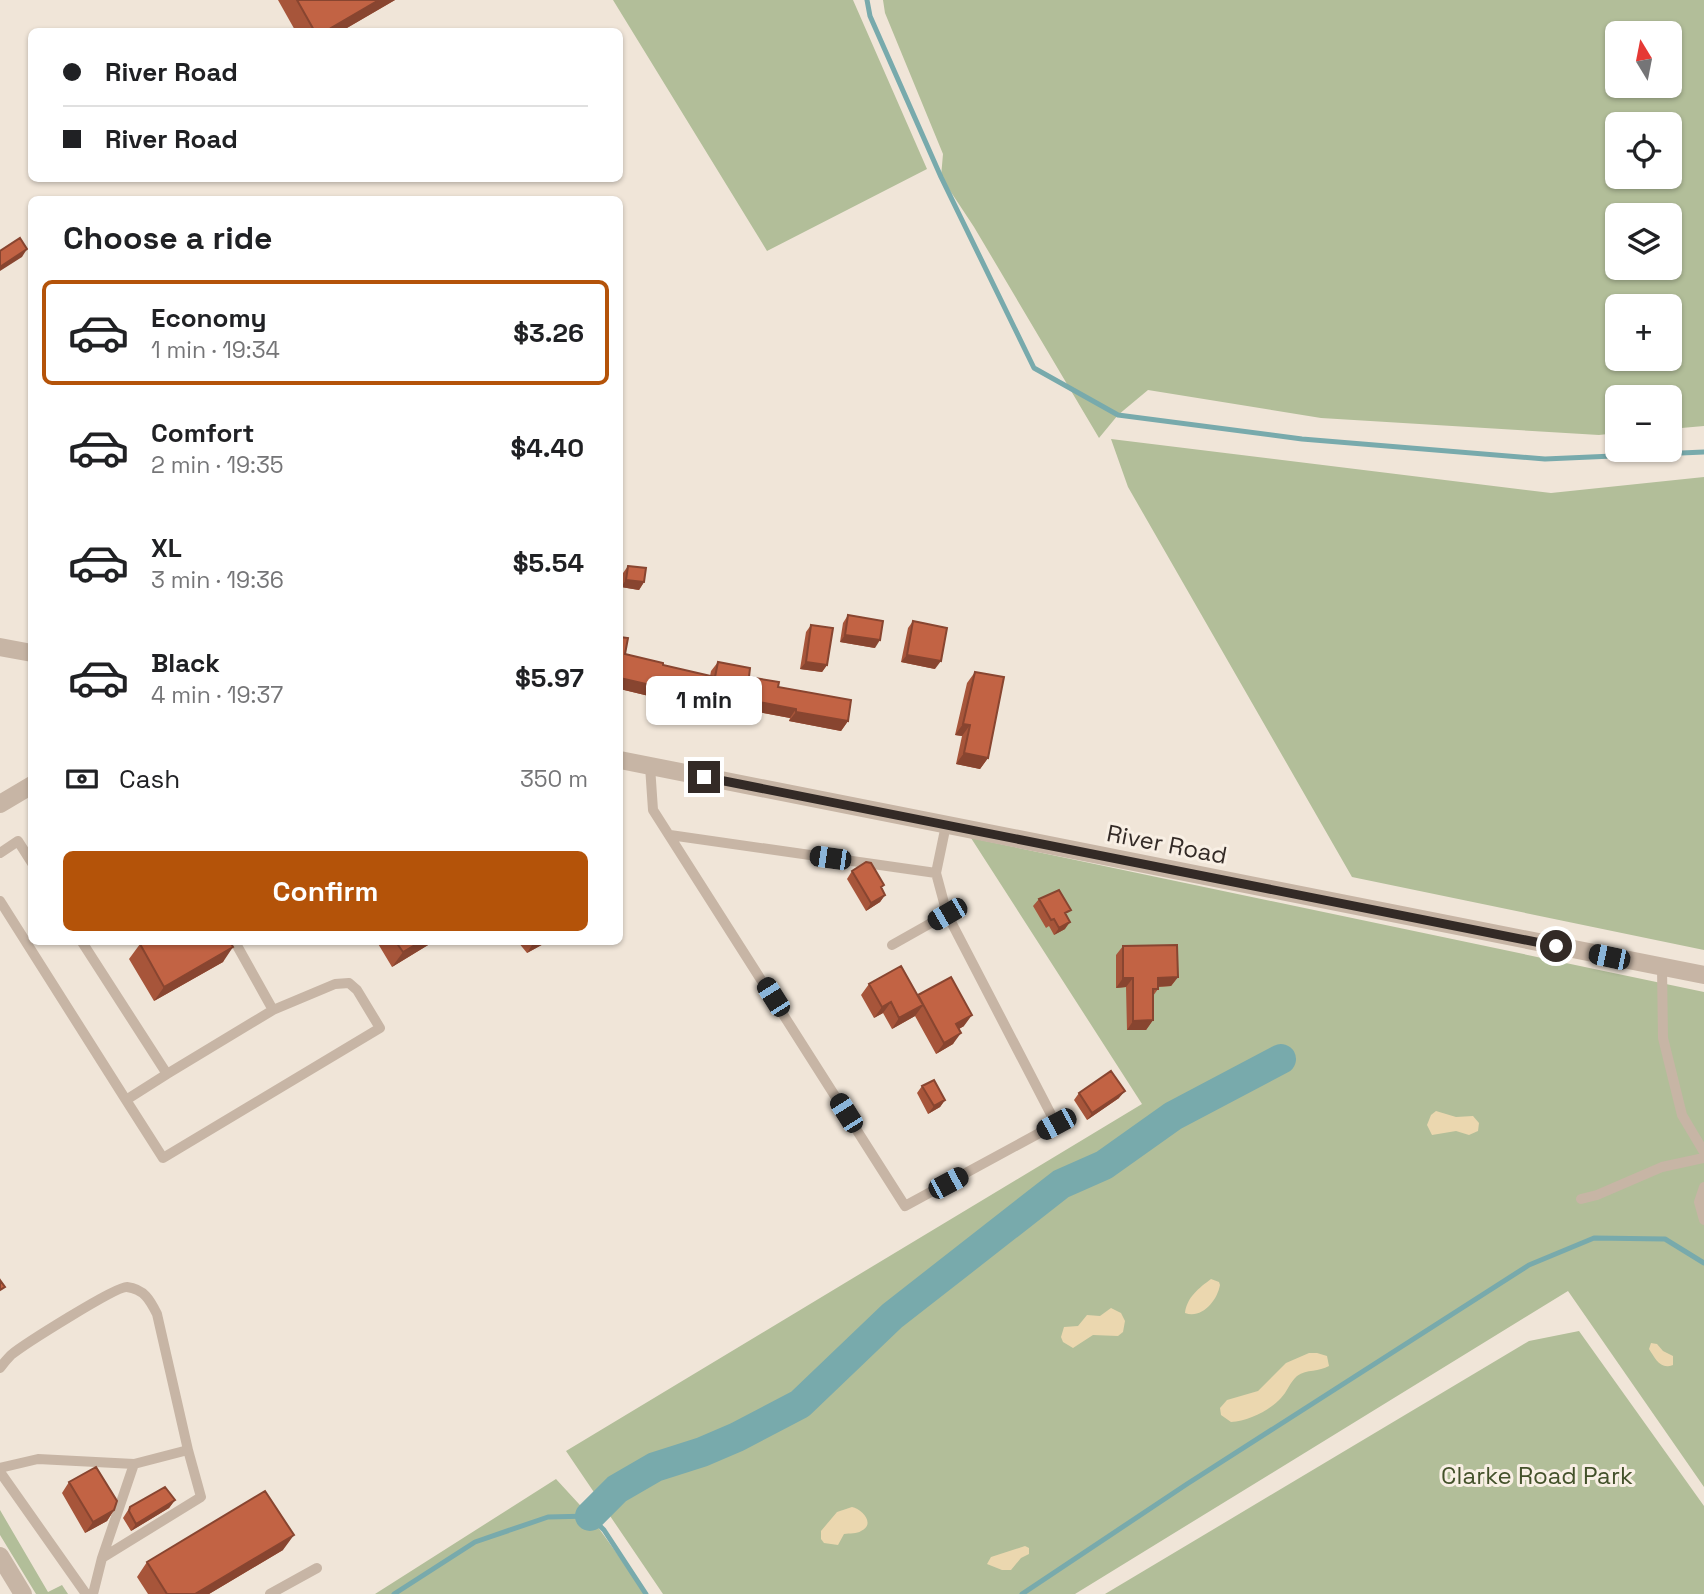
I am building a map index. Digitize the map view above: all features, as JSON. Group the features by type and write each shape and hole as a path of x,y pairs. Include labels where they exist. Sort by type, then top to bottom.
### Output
{"street":[{"path":"0,647 28,652"},
{"name":"River Road","path":"623,761 1704,975"},
{"path":"0,804 28,787"},
{"path":"0,1556 23,1594"}],"lane":[{"path":"650,766 653,810 905,1206 1056,1124 947,914 936,873 946,825"},
{"path":"670,835 936,873"},
{"path":"0,853 18,841 28,857"},
{"path":"0,901 126,1100 163,1158 380,1028 357,990 349,983 335,984 273,1010 126,1100"},
{"path":"892,945 947,914"},
{"path":"84,945 167,1074"},
{"path":"237,945 273,1010"},
{"path":"1662,967 1663,1038 1682,1115 1704,1152"},
{"path":"1581,1199 1597,1195 1662,1167 1704,1158"},
{"path":"1704,1187 1699,1202 1704,1220"},
{"path":"0,1368 11,1355 95,1301 123,1287 138,1290 150,1299 157,1314 201,1497 102,1558"},
{"path":"93,1593 0,1470 38,1459 134,1464 188,1450"},
{"path":"93,1593 134,1464"},
{"path":"270,1594 317,1568"}],"green space":[{"path":"613,0 853,0 927,169 767,251"},
{"path":"883,0 1704,0 1704,426 1682,428 1682,385 1605,385 1605,434 1599,435 1321,418 1148,390 1118,415 1099,438 974,227 941,177 943,154 885,13"},
{"path":"1111,439 1551,493 1704,477 1704,950 1352,877 1128,487"},
{"path":"971,838 1704,992 1704,1487 1568,1291 1075,1594 663,1594 566,1451 1142,1104"},
{"name":"Clarke Road Park","path":"1579,1331 1704,1506 1704,1594 1105,1594 1529,1341"},
{"path":"556,1479 590,1516 646,1594 375,1594"},
{"path":"0,1510 48,1592 62,1585 68,1594 36,1594 0,1535"}],"sand":[{"path":"1436,1111 1456,1117 1473,1116 1479,1123 1478,1131 1469,1135 1456,1131 1432,1135 1427,1125"},
{"path":"1211,1279 1220,1285 1216,1297 1203,1311 1185,1313 1191,1298"},
{"path":"1111,1308 1121,1313 1125,1321 1123,1332 1118,1336 1093,1335 1073,1348 1063,1342 1061,1337 1064,1327 1078,1326 1087,1315 1100,1316"},
{"path":"1651,1343 1657,1344 1673,1356 1673,1365 1665,1366 1658,1362 1649,1349"},
{"path":"1309,1353 1327,1356 1329,1366 1297,1376 1281,1398 1258,1414 1231,1422 1221,1415 1220,1408 1227,1400 1258,1391 1286,1363"},
{"path":"852,1507 866,1517 865,1528 858,1533 844,1534 838,1545 824,1543 821,1531 837,1512"},
{"path":"1025,1546 1029,1548 1029,1554 1021,1558 1011,1570 1002,1570 987,1564 991,1557"}],"building":[{"path":"297,0 379,0 331,28 313,28"},
{"path":"20,238 27,249 0,267 0,251"},
{"path":"628,566 646,568 644,582 626,580"},
{"path":"848,615 883,621 880,640 845,635"},
{"path":"913,621 947,628 941,661 907,655"},
{"path":"811,625 833,628 827,665 806,662"},
{"path":"623,637 628,638 625,654 663,665 715,677 718,662 750,668 749,677 779,682 778,687 851,700 848,721 796,712 796,709 759,702 760,699 724,693 723,697 623,679"},
{"path":"975,672 1004,677 988,758 964,753 970,725 963,724"},
{"path":"866,862 871,863 884,885 881,887 885,895 871,903 852,871"},
{"path":"1059,890 1071,910 1065,913 1070,922 1059,928 1039,899"},
{"path":"141,945 233,947 164,987"},
{"path":"398,945 415,945 403,952"},
{"path":"1177,945 1178,977 1158,978 1158,989 1153,989 1153,1020 1133,1021 1133,978 1123,978 1123,946"},
{"path":"901,966 923,1005 899,1018 891,1002 882,1007 869,984"},
{"path":"951,977 972,1015 956,1024 961,1033 944,1043 918,995"},
{"path":"1111,1071 1125,1091 1092,1113 1079,1093"},
{"path":"934,1080 945,1100 934,1106 922,1086"},
{"path":"96,1467 117,1501 114,1510 93,1522 69,1482"},
{"path":"165,1487 175,1500 136,1524 129,1511 130,1507"},
{"path":"265,1491 294,1535 195,1594 167,1594 147,1562"}],"waterway":[{"path":"867,0 870,16 941,177 1034,368 1118,415 1302,439 1545,459 1704,452"},
{"path":"590,1516 617,1489 655,1467 737,1437 800,1404 892,1316 1061,1184 1104,1165 1173,1116 1281,1059"},
{"path":"1022,1594 1187,1484 1529,1265 1594,1238 1665,1239 1704,1263"},
{"path":"394,1594 475,1542 548,1517 590,1516 604,1530 646,1594"}],"route":[{"path":"704,777 1556,946"}]}
